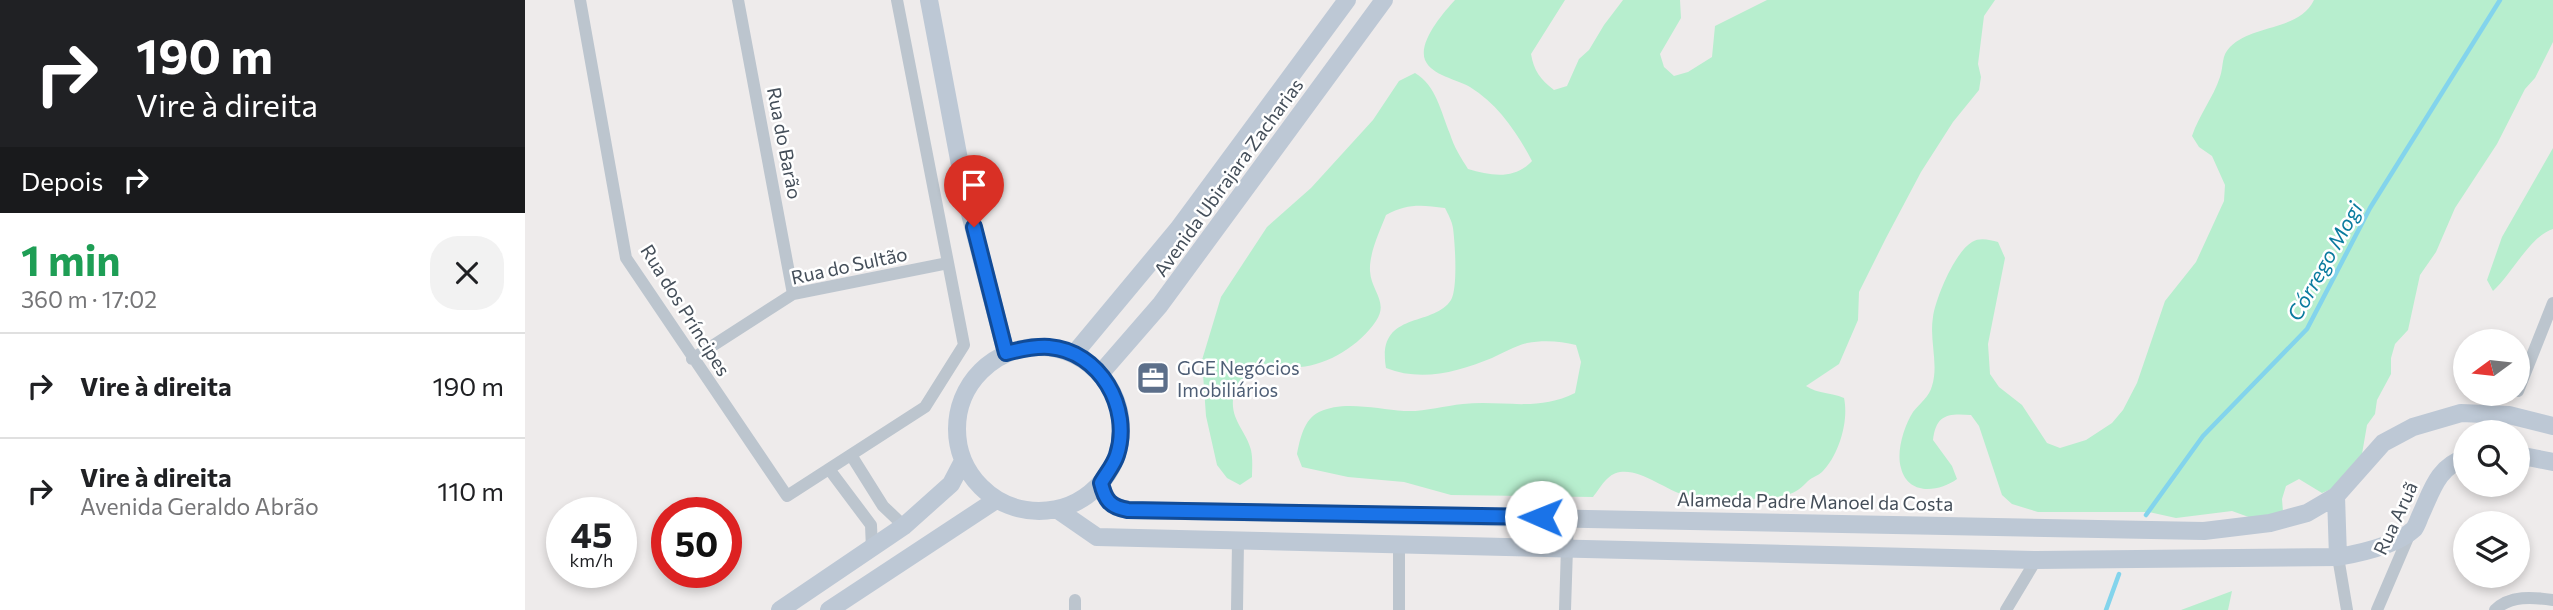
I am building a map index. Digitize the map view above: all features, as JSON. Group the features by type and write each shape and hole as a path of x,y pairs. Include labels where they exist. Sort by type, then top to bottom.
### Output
{"main road":[{"path":"929,0 967,202 1006,353"},
{"name":"Avenida Ubirajara Zacharias","path":"1073,354 1178,229 1347,0"},
{"name":"Avenida Ubirajara Zacharias","path":"1100,374 1160,305 1384,0"},
{"path":"1029,347 1051,347 1073,354 1100,374 1113,392 1120,413 1121,435 1117,457 1101,483 1077,503 1058,510 1037,512 1015,509 996,500 976,483 963,461 957,436 958,410 968,386 985,367 1006,353 1029,347"},
{"name":"Alameda Padre Manoel da Costa","path":"1101,483 1104,497 1114,508 1128,510 2204,531 2270,523 2307,513 2336,496 2383,443 2413,427 2461,413 2509,415"},
{"path":"2509,415 2553,426"},
{"path":"2530,457 2553,462"},
{"path":"780,610 904,526 951,484 963,461"},
{"name":"Rua Aruã","path":"2414,528 2440,472 2453,461"},
{"path":"2336,496 2338,557"},
{"path":"829,610 996,500"},
{"path":"1058,510 1097,537 2036,560 2338,557 2376,549 2414,528"},
{"path":"806,593 817,610"}],"street":[{"name":"Rua dos Príncipes","path":"580,0 626,258 787,496 829,469"},
{"name":"Rua do Barão","path":"739,0 793,294"},
{"path":"872,549 871,524 829,469 925,407 964,345 897,0"},
{"name":"Rua do Sultão","path":"692,359 793,294 948,263"},
{"path":"2531,360 2553,303"},
{"path":"2509,415 2513,406"},
{"path":"851,455 883,506 904,526"},
{"path":"1565,610 1568,517"},
{"name":"Rua Aruã","path":"2377,610 2414,528"},
{"path":"1237,610 1238,541"},
{"path":"1399,544 1399,610"},
{"path":"2338,557 2347,610"},
{"path":"2006,610 2036,560"},
{"path":"2495,610 2502,603 2519,598 2553,600"}],"green space":[{"path":"1455,0 1565,0 1531,54 1538,74 1554,90 1567,86 1579,59 1589,50 1623,0 1680,0 1681,18 1660,54 1664,67 1674,76 1688,72 1712,57 1715,26 1767,0 1995,0 1984,16 1978,64 1981,77 1979,90 1953,122 1921,172 1886,238 1859,292 1858,320 1839,364 1806,386 1844,398 1845,417 1838,447 1828,465 1799,490 1766,498 1707,498 1685,495 1637,474 1620,472 1608,478 1593,497 1451,495 1404,482 1348,477 1302,467 1297,454 1303,430 1314,415 1328,408 1361,406 1411,411 1478,403 1533,404 1561,399 1575,393 1581,362 1576,345 1564,343 1527,343 1479,363 1439,374 1413,374 1386,368 1385,350 1389,337 1397,328 1443,309 1451,300 1455,286 1452,223 1445,208 1422,206 1401,208 1386,215 1371,257 1371,278 1381,308 1369,330 1352,346 1332,358 1296,367 1266,364 1247,375 1237,387 1233,407 1251,450 1252,477 1240,485 1227,478 1217,465 1206,416 1202,360 1221,297 1267,227 1311,188 1373,120 1399,81 1415,73 1428,84 1468,169 1510,174 1532,161 1514,130 1490,102 1470,87 1433,70 1425,60 1428,37"},
{"path":"2314,0 2553,0 2553,42 2497,144 2455,208 2436,252 2420,275 2408,330 2395,344 2391,358 2391,374 2377,400 2375,414 2367,425 2362,454 2336,487 2322,493 2299,479 2286,486 2282,499 2283,512 2257,520 2232,511 2176,518 2149,512 2038,512 2012,504 2002,495 1979,426 1971,415 1963,414 1944,417 1937,425 1933,440 1952,466 1957,479 1933,489 1917,487 1910,483 1901,468 1900,447 1913,412 1931,390 1935,369 1932,326 1935,308 1953,265 1966,247 1975,240 1998,242 2005,258 1988,344 1990,374 1999,387 2022,405 2047,443 2060,448 2086,440 2112,423 2123,410 2137,383 2165,301 2196,262 2224,201 2225,185 2212,156 2199,147 2192,136 2217,85 2225,54 2230,47 2251,34 2298,17"},
{"path":"2553,148 2553,229 2537,239 2493,291 2487,280 2502,237"},
{"path":"2232,591 2228,610 2181,610"}],"building":[{"name":"GGE Negócios Imobiliários","path":"1156,361 1169,380 1151,394 1137,375"}],"waterway":[{"name":"Córrego Mogi","path":"2146,515 2203,436 2307,329 2370,208 2500,0"},
{"name":"Córrego Mogi","path":"2106,610 2119,574"}],"place":[{"name":"GGE Negócios Imobiliários","path":"1153,378"}],"route":[{"path":"974,227 1006,353 1029,347 1051,347 1073,354 1088,362 1113,392 1120,413 1121,435 1117,457 1101,483 1104,497 1114,508 1541,517"}]}
